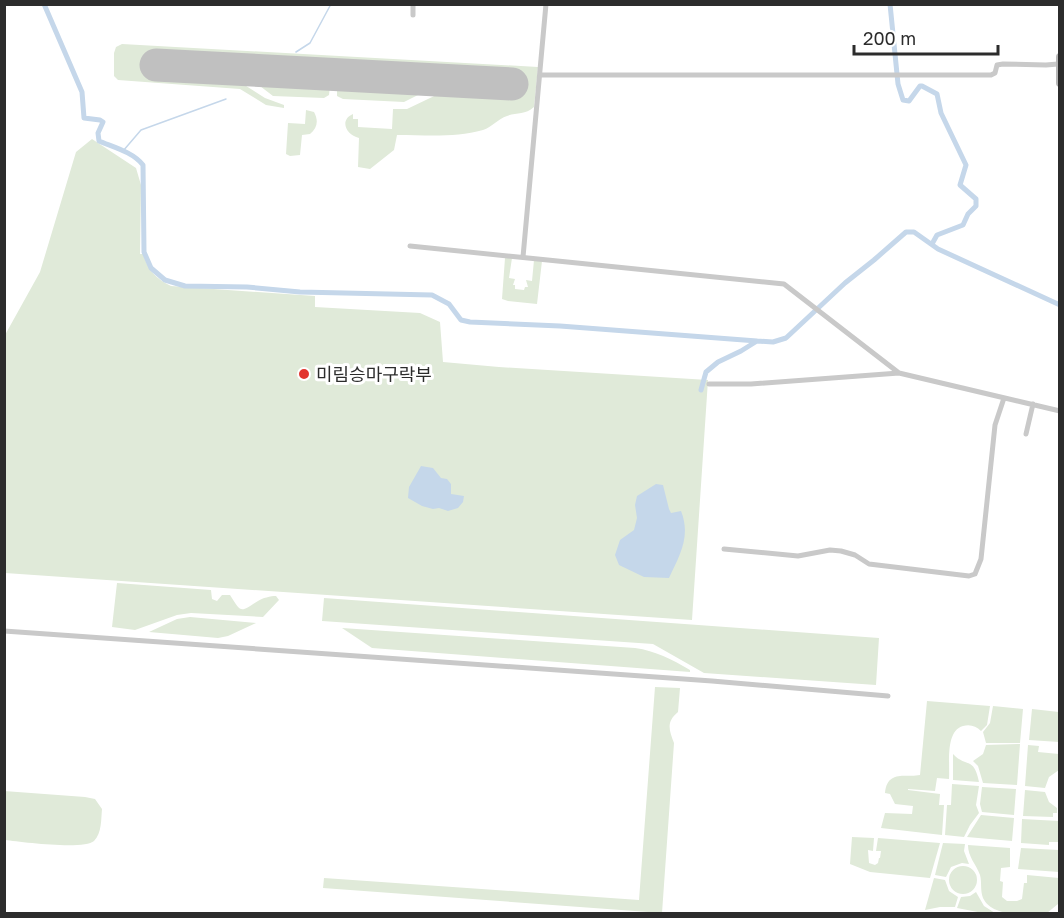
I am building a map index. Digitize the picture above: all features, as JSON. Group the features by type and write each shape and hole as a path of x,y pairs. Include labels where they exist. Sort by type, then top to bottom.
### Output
{"street":[{"path":"413,4 413,15"},
{"path":"523,257 546,4"},
{"path":"541,75 991,75 995,73 997,65 1059,60 1059,83"},
{"path":"410,246 784,284 899,373"},
{"path":"710,384 751,384 899,373 1059,411"},
{"path":"724,549 798,556 830,550 841,551 855,555 869,564 969,576 975,574 981,559 995,425 1004,398"},
{"path":"1026,434 1033,404"},
{"path":"4,631 712,681 888,696"}],"green space":[{"path":"122,44 538,67 534,107 504,117 486,129 472,133 440,136 397,135 394,150 370,169 358,167 359,138 348,131 345,123 353,114 353,119 358,119 358,127 392,129 393,109 407,109 451,88 513,92 515,78 154,56 153,72 232,77 265,98 284,105 284,108 266,105 240,89 118,80 114,76 114,53 116,47"},
{"path":"257,78 326,82 330,86 329,95 324,98 273,96 256,83"},
{"path":"341,82 423,87 426,91 404,102 343,99 337,96 337,87"},
{"path":"306,110 314,112 316,127 310,134 302,135 300,155 290,156 286,154 288,123 305,124"},
{"name":"미림승마구락부","path":"92,139 136,168 141,185 140,254 143,254 153,273 171,286 315,296 315,307 420,313 440,322 443,362 708,380 692,620 5,573 5,335 40,272 76,152"},
{"path":"505,258 512,258 509,278 515,279 513,285 515,289 524,290 528,287 526,280 532,281 534,260 542,261 537,304 502,299"},
{"path":"117,583 211,590 212,599 217,601 222,595 230,595 237,606 242,609 267,597 276,596 279,600 263,617 191,613 177,615 135,630 112,627"},
{"path":"324,598 879,638 876,685 704,673 653,644 322,621"},
{"path":"190,617 256,623 228,636 218,638 149,632 177,619"},
{"path":"342,628 635,648 663,656 690,672 372,648"},
{"path":"655,687 680,688 678,712 670,723 674,743 662,913 323,888 324,878 639,900"},
{"path":"927,701 990,706 987,725 981,731 970,725 963,726 953,734 949,779 937,778 935,791 908,789 940,794 939,805 944,805 942,835 881,828 885,813 912,814 913,806 895,804 890,794 885,793 889,780 898,776 920,775"},
{"path":"993,706 1023,709 1020,743 986,743 983,732 990,723"},
{"path":"1032,709 1059,712 1059,742 1029,740"},
{"path":"1020,744 1017,785 983,783 978,766 973,761 983,754 986,745"},
{"path":"1028,745 1039,746 1038,752 1059,754 1059,770 1049,777 1045,788 1025,786"},
{"path":"953,754 972,765 979,782 953,780"},
{"path":"952,784 979,786 976,805 979,813 964,837 945,835 947,805 951,805"},
{"path":"982,787 1016,789 1014,815 982,812 980,804"},
{"path":"1025,790 1045,792 1049,802 1057,808 1057,813 1053,813 1053,817 1023,816"},
{"path":"4,791 95,799 102,809 98,834 94,841 78,845 5,840"},
{"path":"981,815 1014,818 1012,841 967,837"},
{"path":"1022,819 1059,821 1059,842 1049,842 1049,845 1021,843"},
{"path":"852,837 874,838 873,851 868,850 869,863 875,865 878,863 881,851 876,851 878,838 940,843 930,878 870,872 850,864"},
{"path":"943,843 965,844 964,851 969,864 962,863 951,867 946,877 935,875"},
{"path":"968,845 1010,848 1010,867 1001,868 1000,881 1003,882 1002,897 1007,901 1022,899 1027,875 1059,878 1058,904 1047,913 1011,913 994,909 983,898 980,875"},
{"path":"1021,848 1059,850 1059,872 1018,869"},
{"path":"963,866 973,870 977,880 973,890 963,894 953,890 949,880 953,870"},
{"path":"934,878 945,880 949,891 958,897 955,907 925,910"},
{"path":"976,892 984,906 995,913 957,908 961,897 970,896"}],"water":[{"path":"421,466 433,468 441,478 447,479 451,484 451,494 464,496 458,508 448,511 433,509 408,498 409,487"},
{"path":"656,484 663,485 671,513 681,511 684,520 683,545 669,578 644,577 619,565 615,555 620,540 634,530 637,518 635,505 637,496"}],"waterway":[{"path":"44,4 82,92 84,118 103,122 98,133 99,141 128,153 143,165 144,252 151,268 165,280 185,286 247,287 300,292 432,295 449,304 461,320 470,322 560,326 757,341"},
{"path":"296,52 310,43 331,4"},
{"path":"890,4 898,84 903,100 909,101 920,86 937,94 941,113 966,165 960,185 976,199 976,206 968,214 963,225 937,235 932,244"},
{"path":"123,151 141,130 226,99"},
{"path":"701,390 706,372 718,362 757,341 773,342 786,338 845,283 906,232 914,232 938,249 1060,305"}],"runway":[{"path":"156,65 512,84"}],"place":[{"name":"미림승마구락부","path":"304,374"}]}
